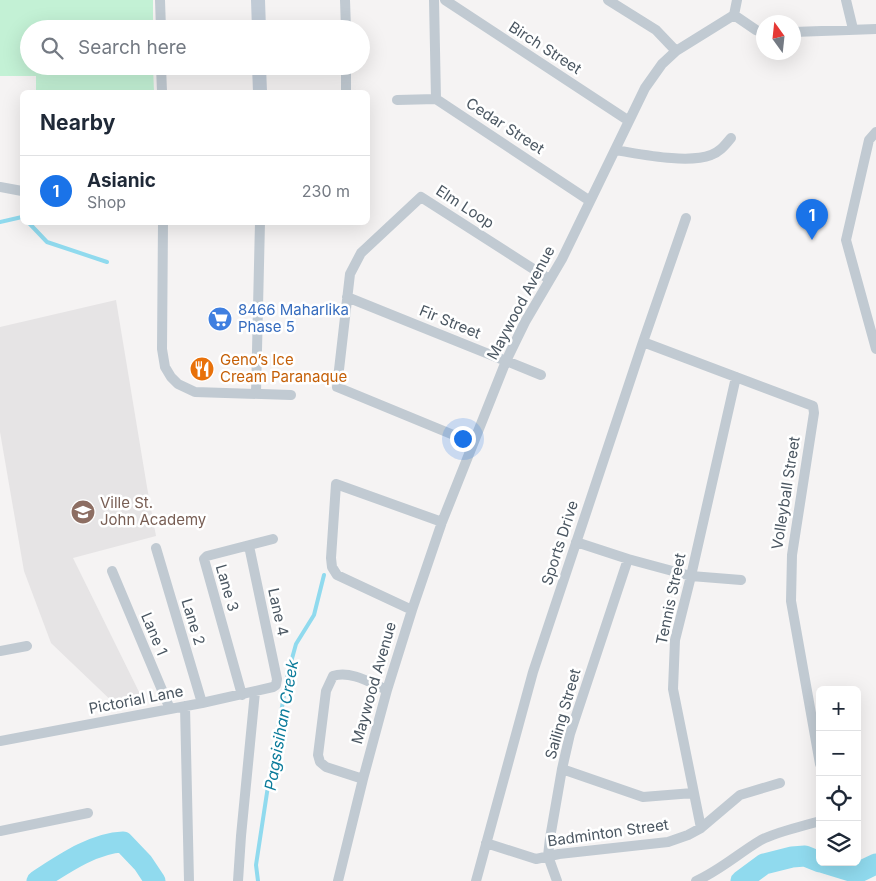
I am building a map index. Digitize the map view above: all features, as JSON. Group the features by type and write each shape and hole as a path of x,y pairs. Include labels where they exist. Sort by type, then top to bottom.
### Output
{"street":[{"path":"160,0 161,20"},
{"path":"258,0 259,20"},
{"path":"345,0 346,20"},
{"path":"396,100 436,99 434,0"},
{"name":"Birch Street","path":"445,0 629,121"},
{"path":"608,0 656,30 676,51"},
{"path":"737,0 734,14 756,30"},
{"path":"846,0 853,29"},
{"name":"Maywood Avenue","path":"338,881 387,690 412,610 442,522 506,360 524,322 562,259 645,88 662,64 676,51 734,14"},
{"path":"801,32 876,29"},
{"path":"161,75 162,90"},
{"path":"259,75 260,90"},
{"path":"346,75 346,90"},
{"name":"Cedar Street","path":"436,99 590,201"},
{"path":"876,132 869,140 846,240 876,349"},
{"path":"615,150 692,159 710,156 721,150 732,138"},
{"path":"0,187 20,191"},
{"name":"Elm Loop","path":"473,443 337,387 350,274 361,252 421,197 549,279"},
{"name":"Sports Drive","path":"476,881 534,672 686,218"},
{"path":"163,225 162,349 165,367 171,376 178,384 195,392 291,395"},
{"path":"256,393 260,225"},
{"name":"Fir Street","path":"346,297 541,375"},
{"name":"Volleyball Street","path":"643,342 813,406 814,413 792,555 791,601 816,742"},
{"name":"Tennis Street","path":"701,828 673,689 675,640 736,377"},
{"path":"412,610 337,575 332,567 336,484 442,522"},
{"name":"Lane 3","path":"242,694 204,558 273,539"},
{"path":"576,542 628,559 691,576 741,580"},
{"name":"Lane 4","path":"249,546 277,679 276,684"},
{"name":"Lane 2","path":"156,548 202,704"},
{"name":"Sailing Street","path":"557,881 548,856 562,769 570,734 628,559"},
{"name":"Lane 1","path":"112,571 170,709"},
{"path":"0,651 28,646"},
{"path":"363,779 326,767 320,762 318,755 326,691 333,676 340,674 349,674 387,690"},
{"name":"Pictorial Lane","path":"0,741 202,704 255,692 273,687 276,684"},
{"path":"238,881 240,836 255,692"},
{"path":"185,706 189,881"},
{"path":"562,769 643,797 693,793"},
{"name":"Badminton Street","path":"486,843 536,859 668,842 701,828 740,795 780,783"},
{"path":"0,831 88,813"},
{"path":"696,881 711,874 733,857 772,835 816,823"}],"shaded area":[{"name":"Ville St. John Academy","path":"116,300 156,536 73,558 142,698 118,707 51,643 24,571 0,432 0,327"}],"green space":[{"path":"0,0 153,0 153,20 20,20 20,75 153,75 154,90 36,90 36,76 0,76"}],"waterway":[{"name":"Pagsisihan Creek","path":"0,222 20,217"},
{"name":"Pagsisihan Creek","path":"31,225 47,242 107,262"},
{"name":"Pagsisihan Creek","path":"258,881 256,865 288,673 296,644 314,615 324,575"},
{"name":"Pagsisihan Creek","path":"37,881 67,862 100,846 123,842 143,863 155,881"},
{"name":"Pagsisihan Creek","path":"741,881 764,864 792,857 805,856 816,860"},
{"name":"Pagsisihan Creek","path":"834,866 857,873 876,864"}],"place":[{"name":"Asianic","path":"812,240"},
{"name":"8466 Maharlika Phase 5","path":"220,319"},
{"name":"Geno’s Ice Cream Paranaque","path":"202,369"},
{"name":"Ville St. John Academy","path":"83,512"}]}
